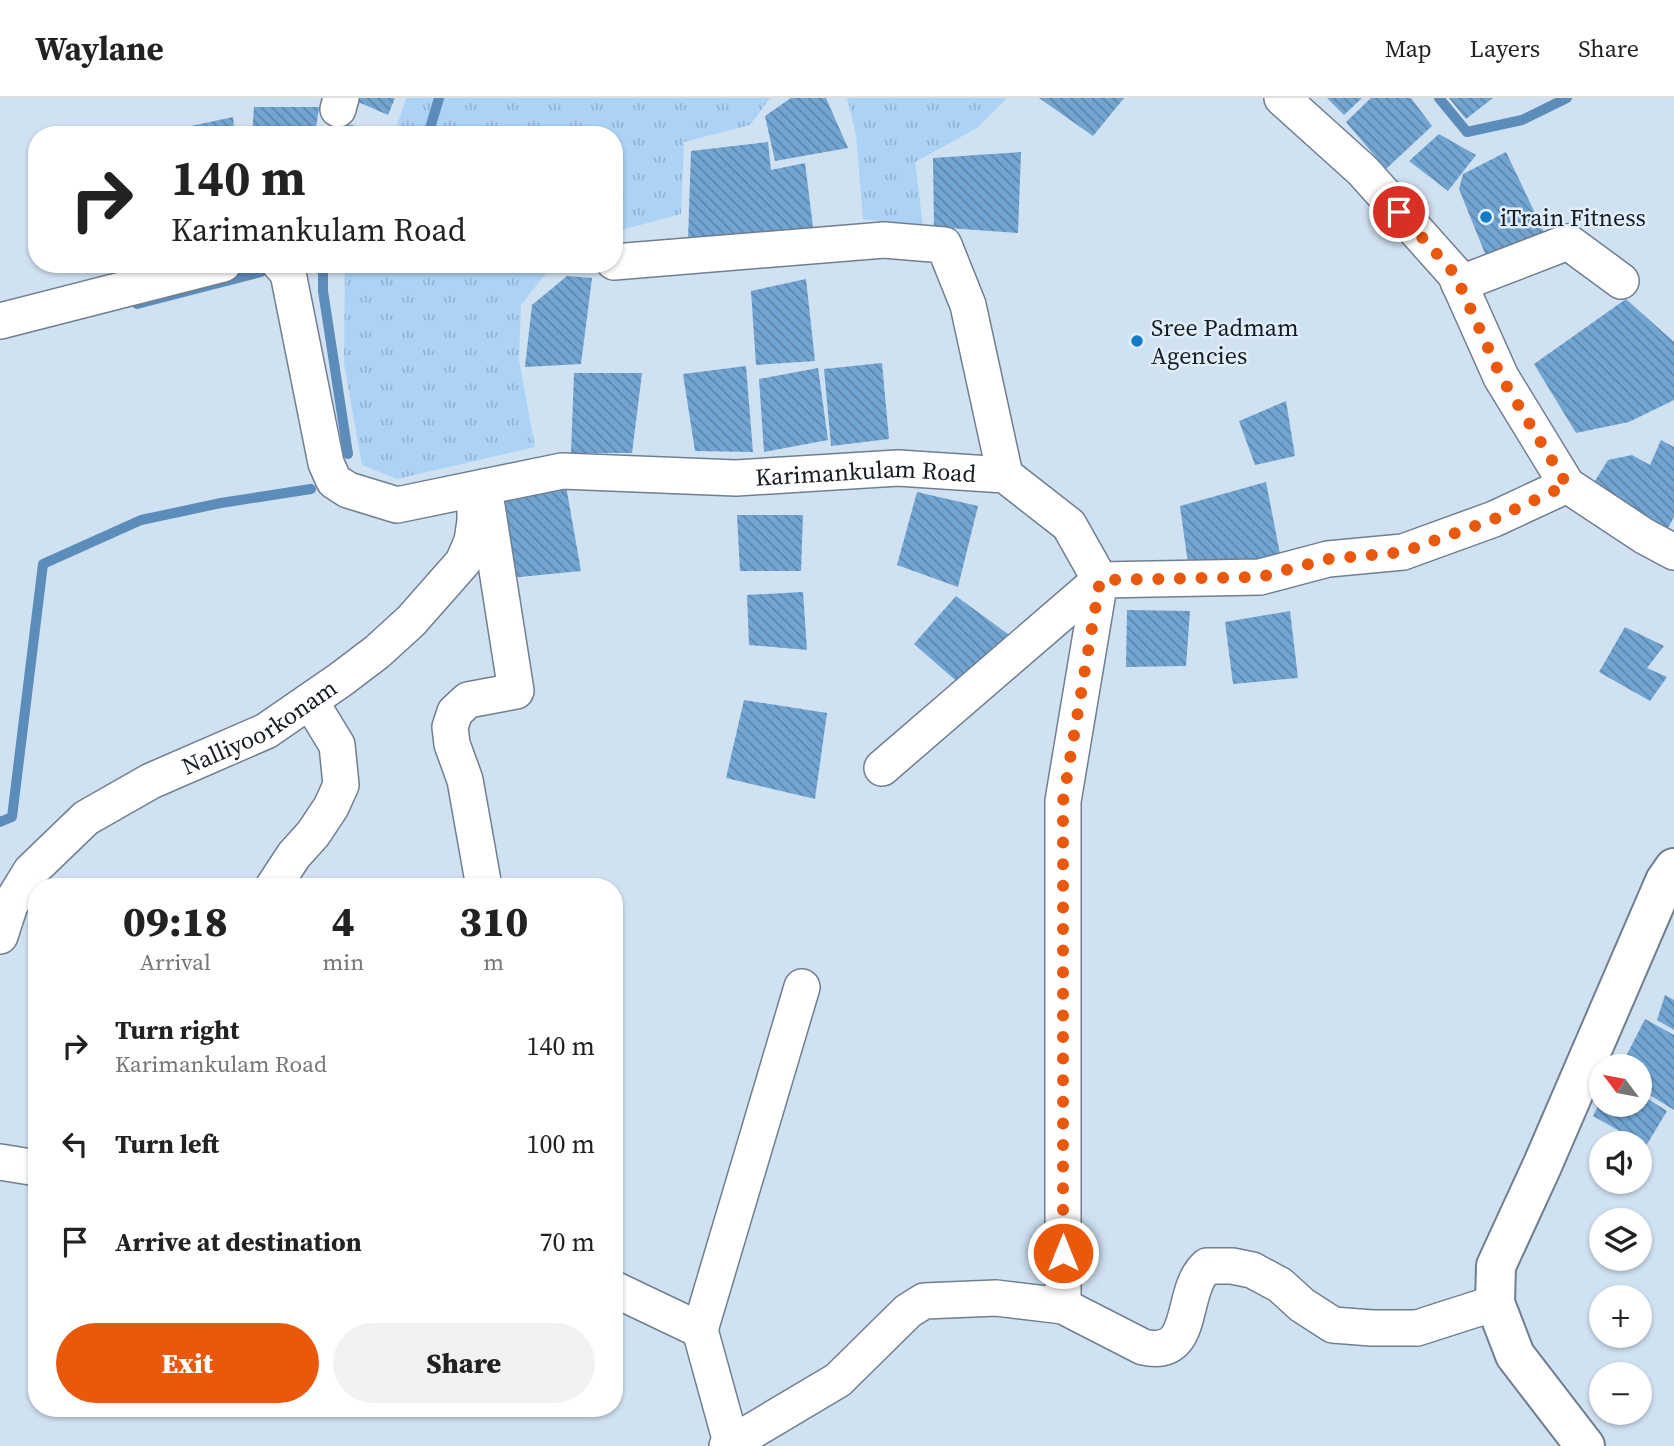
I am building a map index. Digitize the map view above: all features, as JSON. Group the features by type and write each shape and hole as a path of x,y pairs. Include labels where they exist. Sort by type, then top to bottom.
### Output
{"main road":[{"path":"1585,1446 1515,1355 1495,1303 1496,1266 1665,881 1674,868"}],"street":[{"path":"1282,98 1363,171 1455,274 1501,377 1567,485 1644,536 1674,552"},
{"path":"623,261 884,240 944,245 968,305 1005,475"},
{"path":"1459,284 1568,242 1621,281"},
{"path":"0,321 188,273"},
{"name":"Karimankulam Road","path":"288,273 326,463 334,481 348,490 397,505 562,471 736,478 898,468 1005,475 1069,525 1100,580"},
{"path":"882,768 1100,580 1260,577 1328,559 1403,552 1494,519 1567,485"},
{"path":"482,878 465,780 452,744 450,727 455,712 468,701 516,691 484,487"},
{"name":"Nalliyoorkonam","path":"0,936 10,905 32,871 86,818 152,781 266,731 358,666 394,636 463,562 472,541 475,504 484,487"},
{"path":"1063,1306 1063,801 1100,580"},
{"path":"279,878 294,855 313,834 331,807 341,785 337,745 310,701"},
{"path":"802,987 700,1330 730,1445 838,1380 908,1311 924,1301 996,1298 1063,1306 1143,1347 1157,1350 1169,1348 1177,1339 1194,1284 1199,1273 1207,1266 1232,1266 1252,1270 1280,1285 1302,1305 1333,1325 1417,1328 1495,1303"},
{"path":"0,1162 28,1167"},
{"path":"623,1293 700,1330"}],"green space":[{"path":"406,98 770,98 750,125 684,142 681,214 623,230 623,126 397,126"},
{"path":"847,98 1007,98 977,128 915,162 923,226 863,219 856,135"},
{"path":"345,273 546,273 521,305 519,360 535,447 397,479 362,465 344,363"}],"building":[{"path":"349,98 395,98 388,115"},
{"path":"791,98 826,98 848,148 775,161 765,116"},
{"path":"1039,98 1124,98 1093,136"},
{"path":"1327,98 1362,98 1344,115"},
{"path":"1371,98 1411,98 1432,126 1386,169 1346,122"},
{"path":"1449,98 1493,98 1466,119"},
{"path":"254,107 319,107 316,126 253,126"},
{"path":"233,117 234,126 191,126"},
{"path":"331,120 355,126 329,126"},
{"path":"1439,134 1476,155 1448,191 1409,161"},
{"path":"768,142 771,170 805,163 814,235 688,240 691,151"},
{"path":"1021,152 1018,233 934,227 933,158"},
{"path":"1506,152 1544,232 1486,256 1459,189 1463,174"},
{"path":"567,276 592,278 581,364 525,367 532,305"},
{"path":"806,279 815,361 756,365 751,291"},
{"path":"1626,299 1674,342 1674,400 1629,422 1576,433 1534,364"},
{"path":"882,363 889,439 831,446 824,369"},
{"path":"746,366 753,452 695,451 683,374"},
{"path":"818,368 828,440 764,452 759,379"},
{"path":"574,373 642,373 632,453 571,453"},
{"path":"1286,401 1295,456 1255,465 1239,421"},
{"path":"1661,440 1674,447 1674,517 1667,530 1590,489 1608,460 1632,455 1650,465"},
{"path":"1266,482 1280,554 1228,564 1188,564 1180,506"},
{"path":"566,486 581,571 510,578 495,501"},
{"path":"917,492 978,506 958,587 897,565"},
{"path":"737,515 803,515 801,571 740,571"},
{"path":"803,592 807,650 749,645 747,595"},
{"path":"956,596 1012,637 962,686 914,644"},
{"path":"1127,610 1190,611 1186,666 1126,667"},
{"path":"1290,611 1298,678 1233,684 1225,622"},
{"path":"1625,627 1664,646 1647,668 1667,677 1650,701 1599,672"},
{"path":"744,700 827,713 815,799 726,778"},
{"path":"1665,995 1674,1000 1674,1030 1657,1020"},
{"path":"1645,1019 1674,1035 1674,1110 1652,1096 1652,1054 1627,1054"},
{"path":"1652,1102 1667,1111 1652,1136 1652,1131 1620,1131 1595,1117 1652,1117"}],"waterway":[{"path":"431,126 439,98"},
{"path":"1439,98 1467,132 1522,120 1567,98"},
{"path":"137,304 257,273"},
{"path":"323,273 323,291 348,454"},
{"path":"0,822 12,817 43,564 141,520 221,503 311,489"}],"place":[{"name":"iTrain Fitness","path":"1486,217"},
{"name":"Sree Padmam Agencies","path":"1137,341"}],"route":[{"path":"1063,1253 1063,801 1100,580 1260,577 1328,559 1403,552 1494,519 1567,485 1501,377 1455,274 1399,212"}]}
